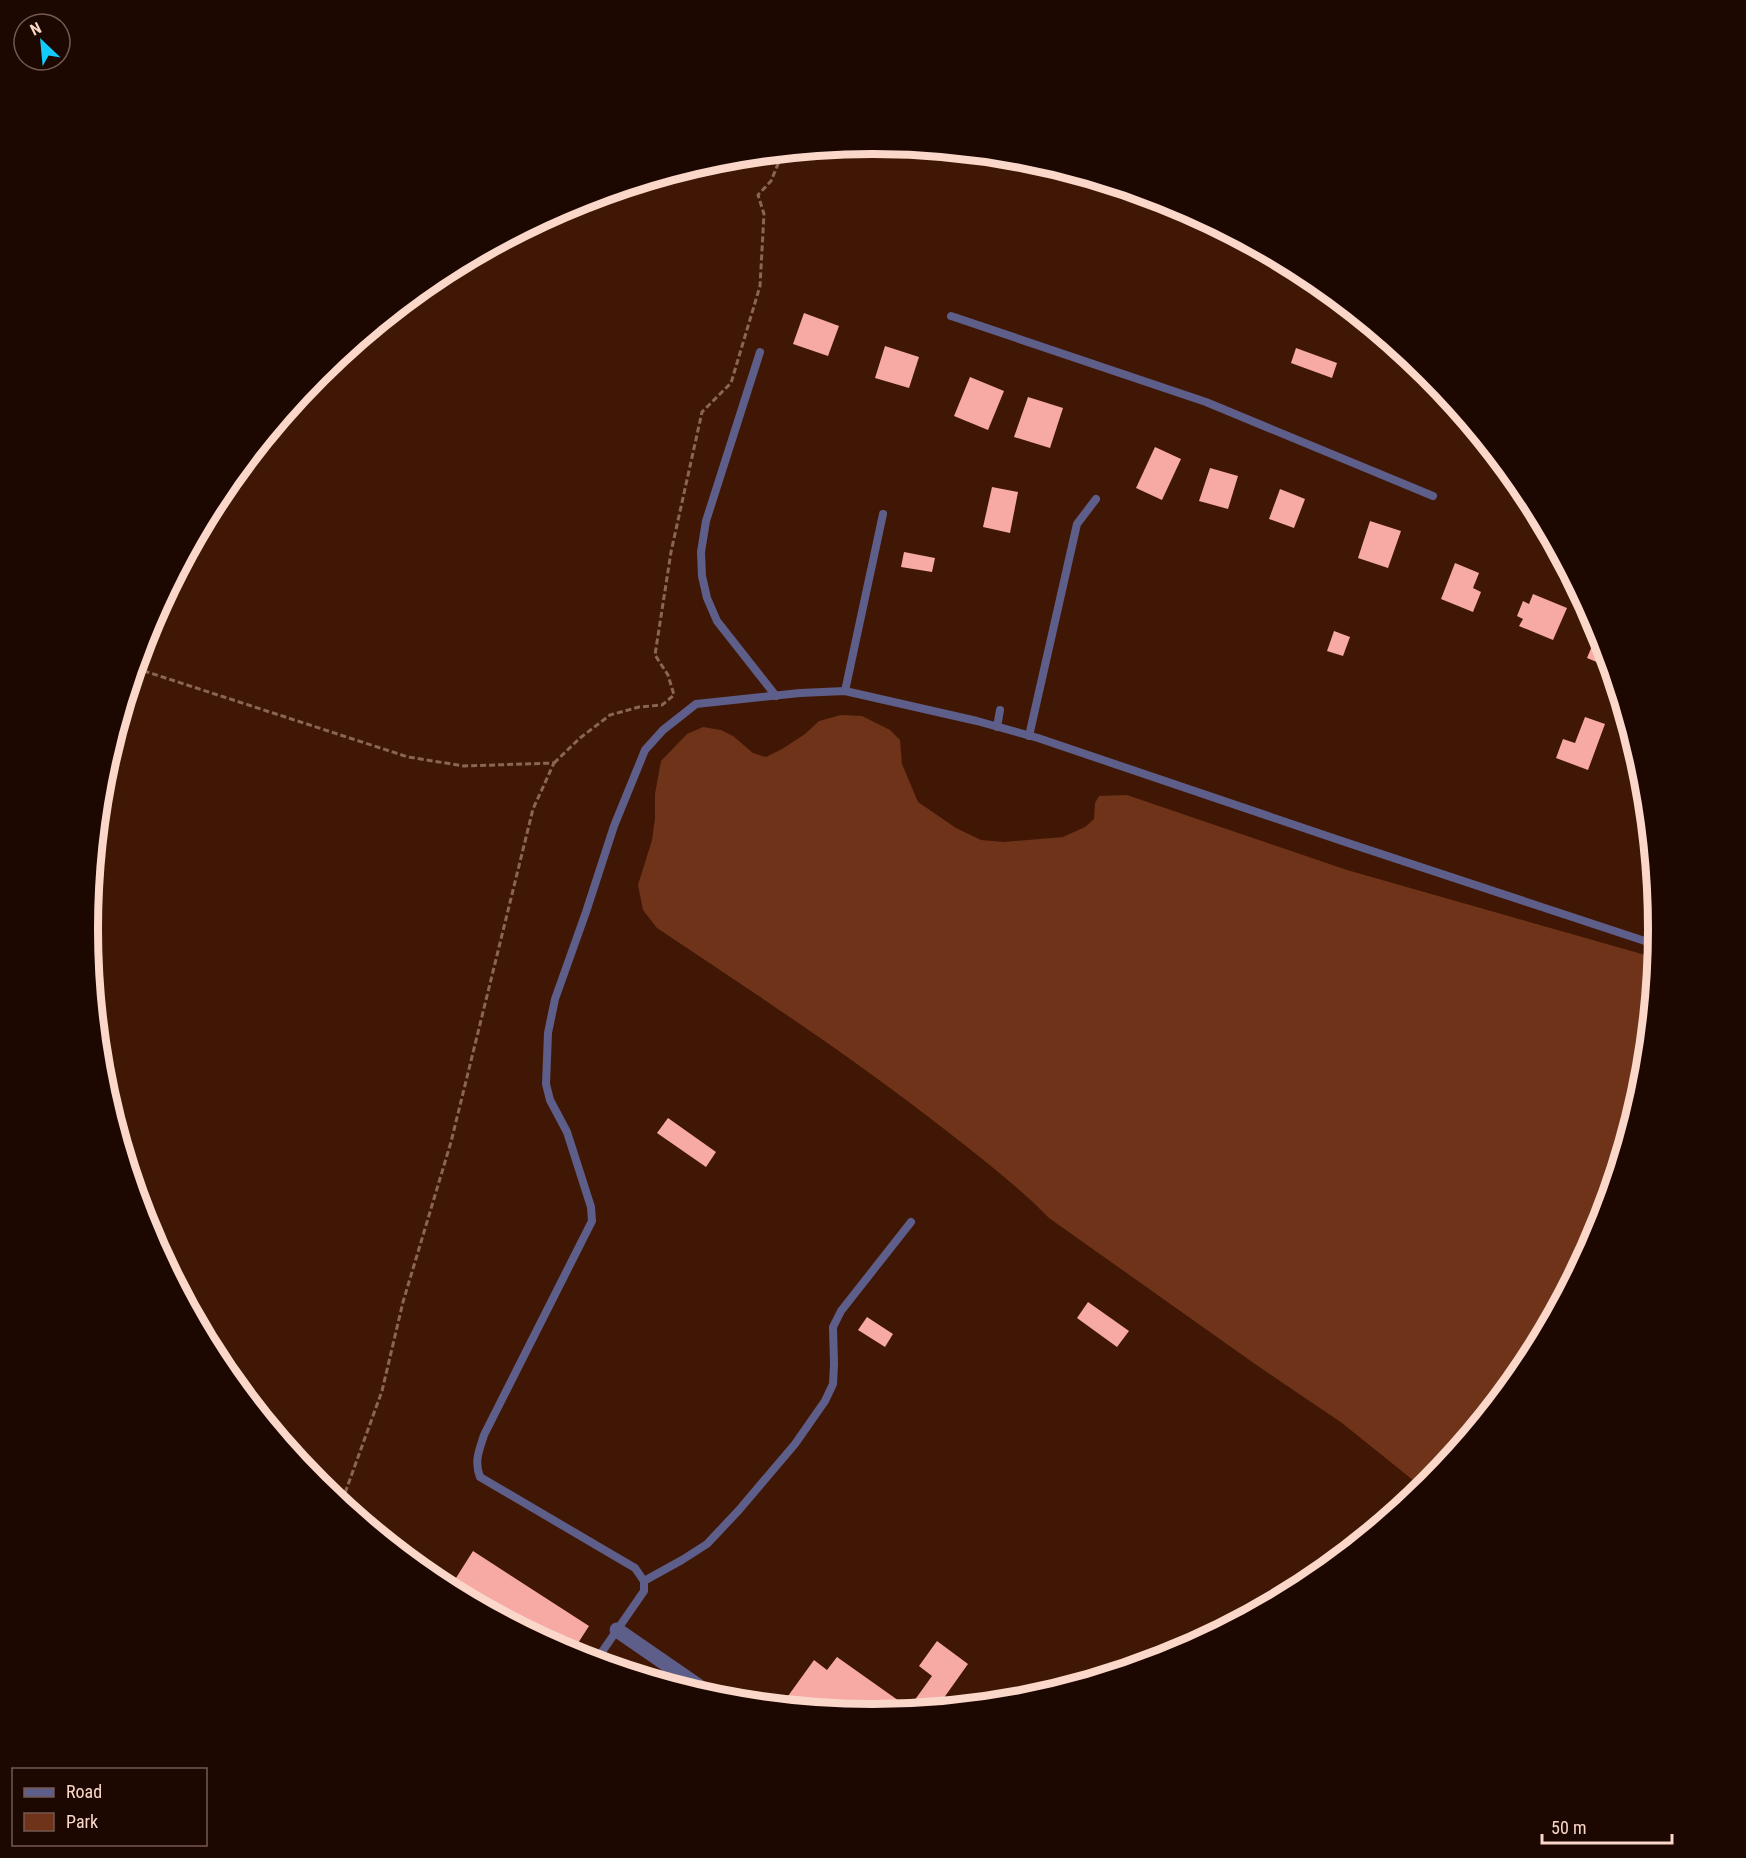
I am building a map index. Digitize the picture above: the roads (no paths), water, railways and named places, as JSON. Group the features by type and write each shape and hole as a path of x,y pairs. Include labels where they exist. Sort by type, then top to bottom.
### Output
{"street":[{"path":"617,1630 694,1683"}],"lane":[{"path":"951,316 1206,402 1433,496"},
{"path":"760,352 706,521 701,552 702,576 707,598 717,621 777,696"},
{"path":"1029,736 1077,524 1096,500"},
{"path":"845,691 883,514"},
{"path":"600,1654 644,1592 644,1581 635,1568 480,1477 476,1467 484,1435 591,1221 591,1207 567,1132 550,1100 546,1084 548,1033 555,999 614,826 645,750 663,730 696,704 845,691 997,727 1648,942"},
{"path":"997,727 1000,710"},
{"path":"644,1581 707,1544 795,1444 825,1401 833,1384 833,1327 841,1311 911,1222"}]}
